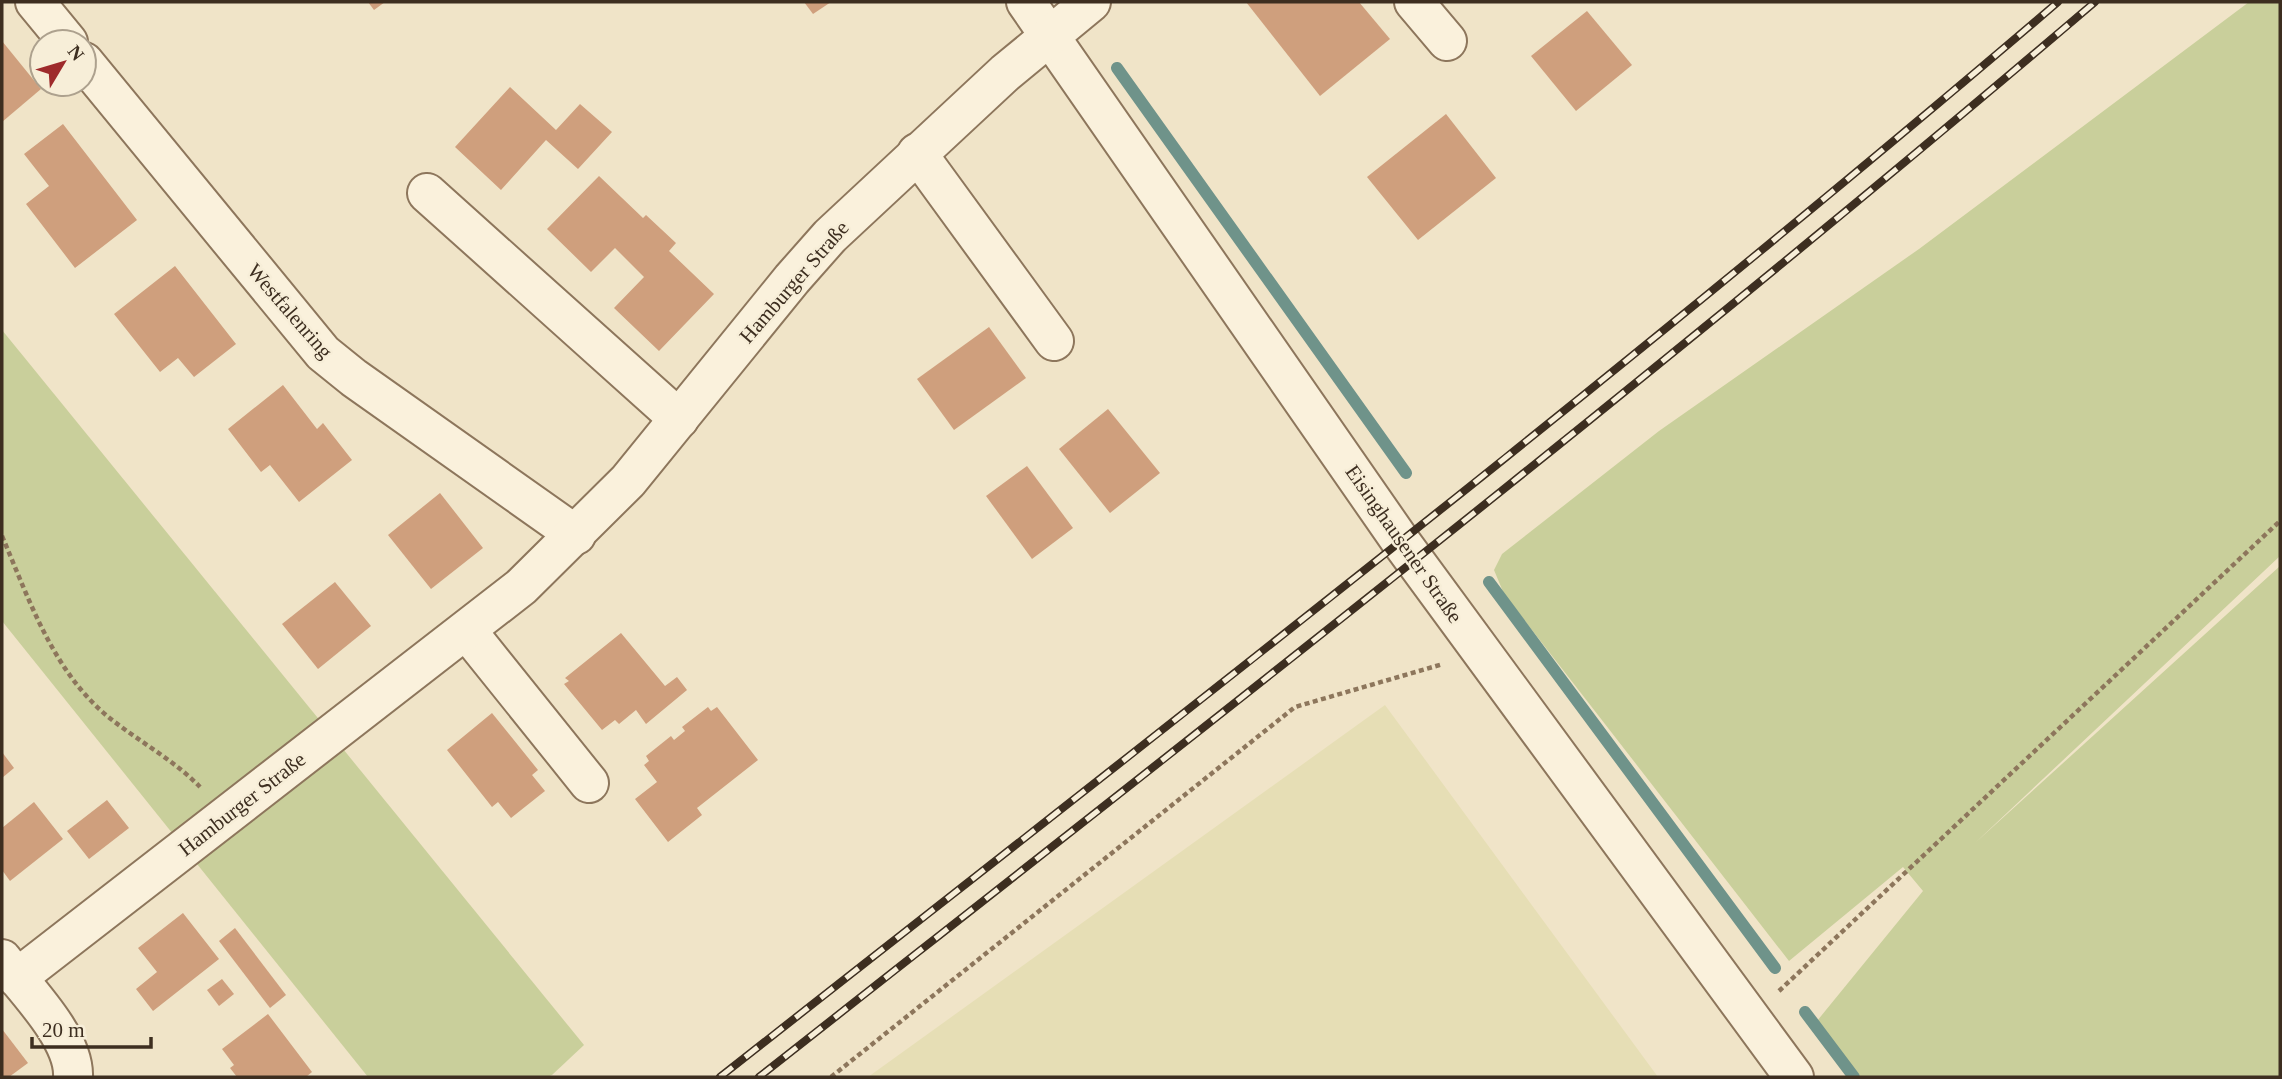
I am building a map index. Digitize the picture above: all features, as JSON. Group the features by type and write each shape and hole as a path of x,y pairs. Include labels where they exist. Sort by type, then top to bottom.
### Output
{"street":[{"path":"35,2 56,28"},
{"name":"Eisinghausener Straße","path":"1027,2 1401,542 1794,1077"},
{"name":"Hamburger Straße","path":"9,968 225,817 467,631 576,535 628,481 792,279 863,203 1050,35 1091,2"},
{"path":"1414,2 1447,41"},
{"name":"Westfalenring","path":"98,79 323,353 354,378 576,535"},
{"path":"917,153 1054,341"},
{"path":"427,193 679,419"},
{"path":"467,631 589,783"},
{"path":"9,968 61,1035 70,1052 73,1077"}],"path":[{"path":"1750,1018 2280,521"},
{"path":"2,536 34,617 78,686 104,714 194,780 225,817"},
{"path":"831,1077 1295,707 1447,663"}],"shaded area":[{"path":"1385,705 1658,1077 868,1077"}],"green space":[{"path":"2249,2 2280,2 2280,556 1975,843 2280,566 2280,1077 1861,1077 1817,1021 1923,891 1903,867 1789,961 1504,594 1494,570 1502,554 1659,431 1919,249"},
{"path":"2,330 584,1045 552,1075 368,1077 2,621"}],"building":[{"path":"368,2 385,2 374,10"},
{"path":"804,2 831,2 813,14"},
{"path":"1246,2 1359,2 1390,39 1320,96"},
{"path":"1587,11 1632,65 1576,111 1531,56"},
{"path":"2,41 28,73 28,98 30,98 2,122"},
{"path":"510,87 556,130 580,104 612,132 578,169 546,140 501,190 455,147"},
{"path":"1446,114 1496,178 1418,240 1367,177"},
{"path":"63,124 137,220 75,268 26,204 49,186 24,154"},
{"path":"599,176 643,218 646,215 676,243 669,251 714,294 659,351 614,308 644,277 615,248 591,272 547,229"},
{"path":"175,266 236,344 194,377 178,358 160,372 114,314"},
{"path":"989,327 1026,378 954,430 917,379"},
{"path":"283,385 317,429 323,423 352,460 299,502 270,465 261,472 228,429"},
{"path":"1108,409 1160,473 1110,513 1059,449"},
{"path":"1027,466 1073,528 1032,559 986,496"},
{"path":"440,493 483,548 431,589 388,535"},
{"path":"335,582 371,626 318,669 282,624"},
{"path":"621,633 665,686 677,677 687,690 646,724 636,710 619,724 615,720 602,730 564,684 569,681 565,678"},
{"path":"708,707 711,711 717,707 758,760 697,808 702,815 668,842 635,799 657,782 644,765 649,761 646,756 671,736 674,740 685,731 682,727"},
{"path":"492,713 538,770 532,775 545,791 511,818 498,802 492,807 447,750"},
{"path":"2,752 14,768 2,778"},
{"path":"107,800 129,828 89,859 67,831"},
{"path":"34,802 63,839 10,881 2,870 2,828"},
{"path":"183,913 219,959 153,1011 136,989 157,972 138,948"},
{"path":"235,928 286,995 270,1008 219,941"},
{"path":"222,979 234,994 219,1006 207,990"},
{"path":"268,1014 312,1072 306,1077 237,1077 230,1068 234,1065 222,1049"},
{"path":"2,1029 28,1063 9,1077 2,1077"}],"waterway":[{"path":"1117,68 1406,473"},
{"path":"1489,582 1775,968"},
{"path":"1805,1012 1854,1077"}],"railway":[{"path":"720,1077 1562,412 1729,277 2058,2"},
{"path":"759,1077 1600,412 2095,2"}]}
